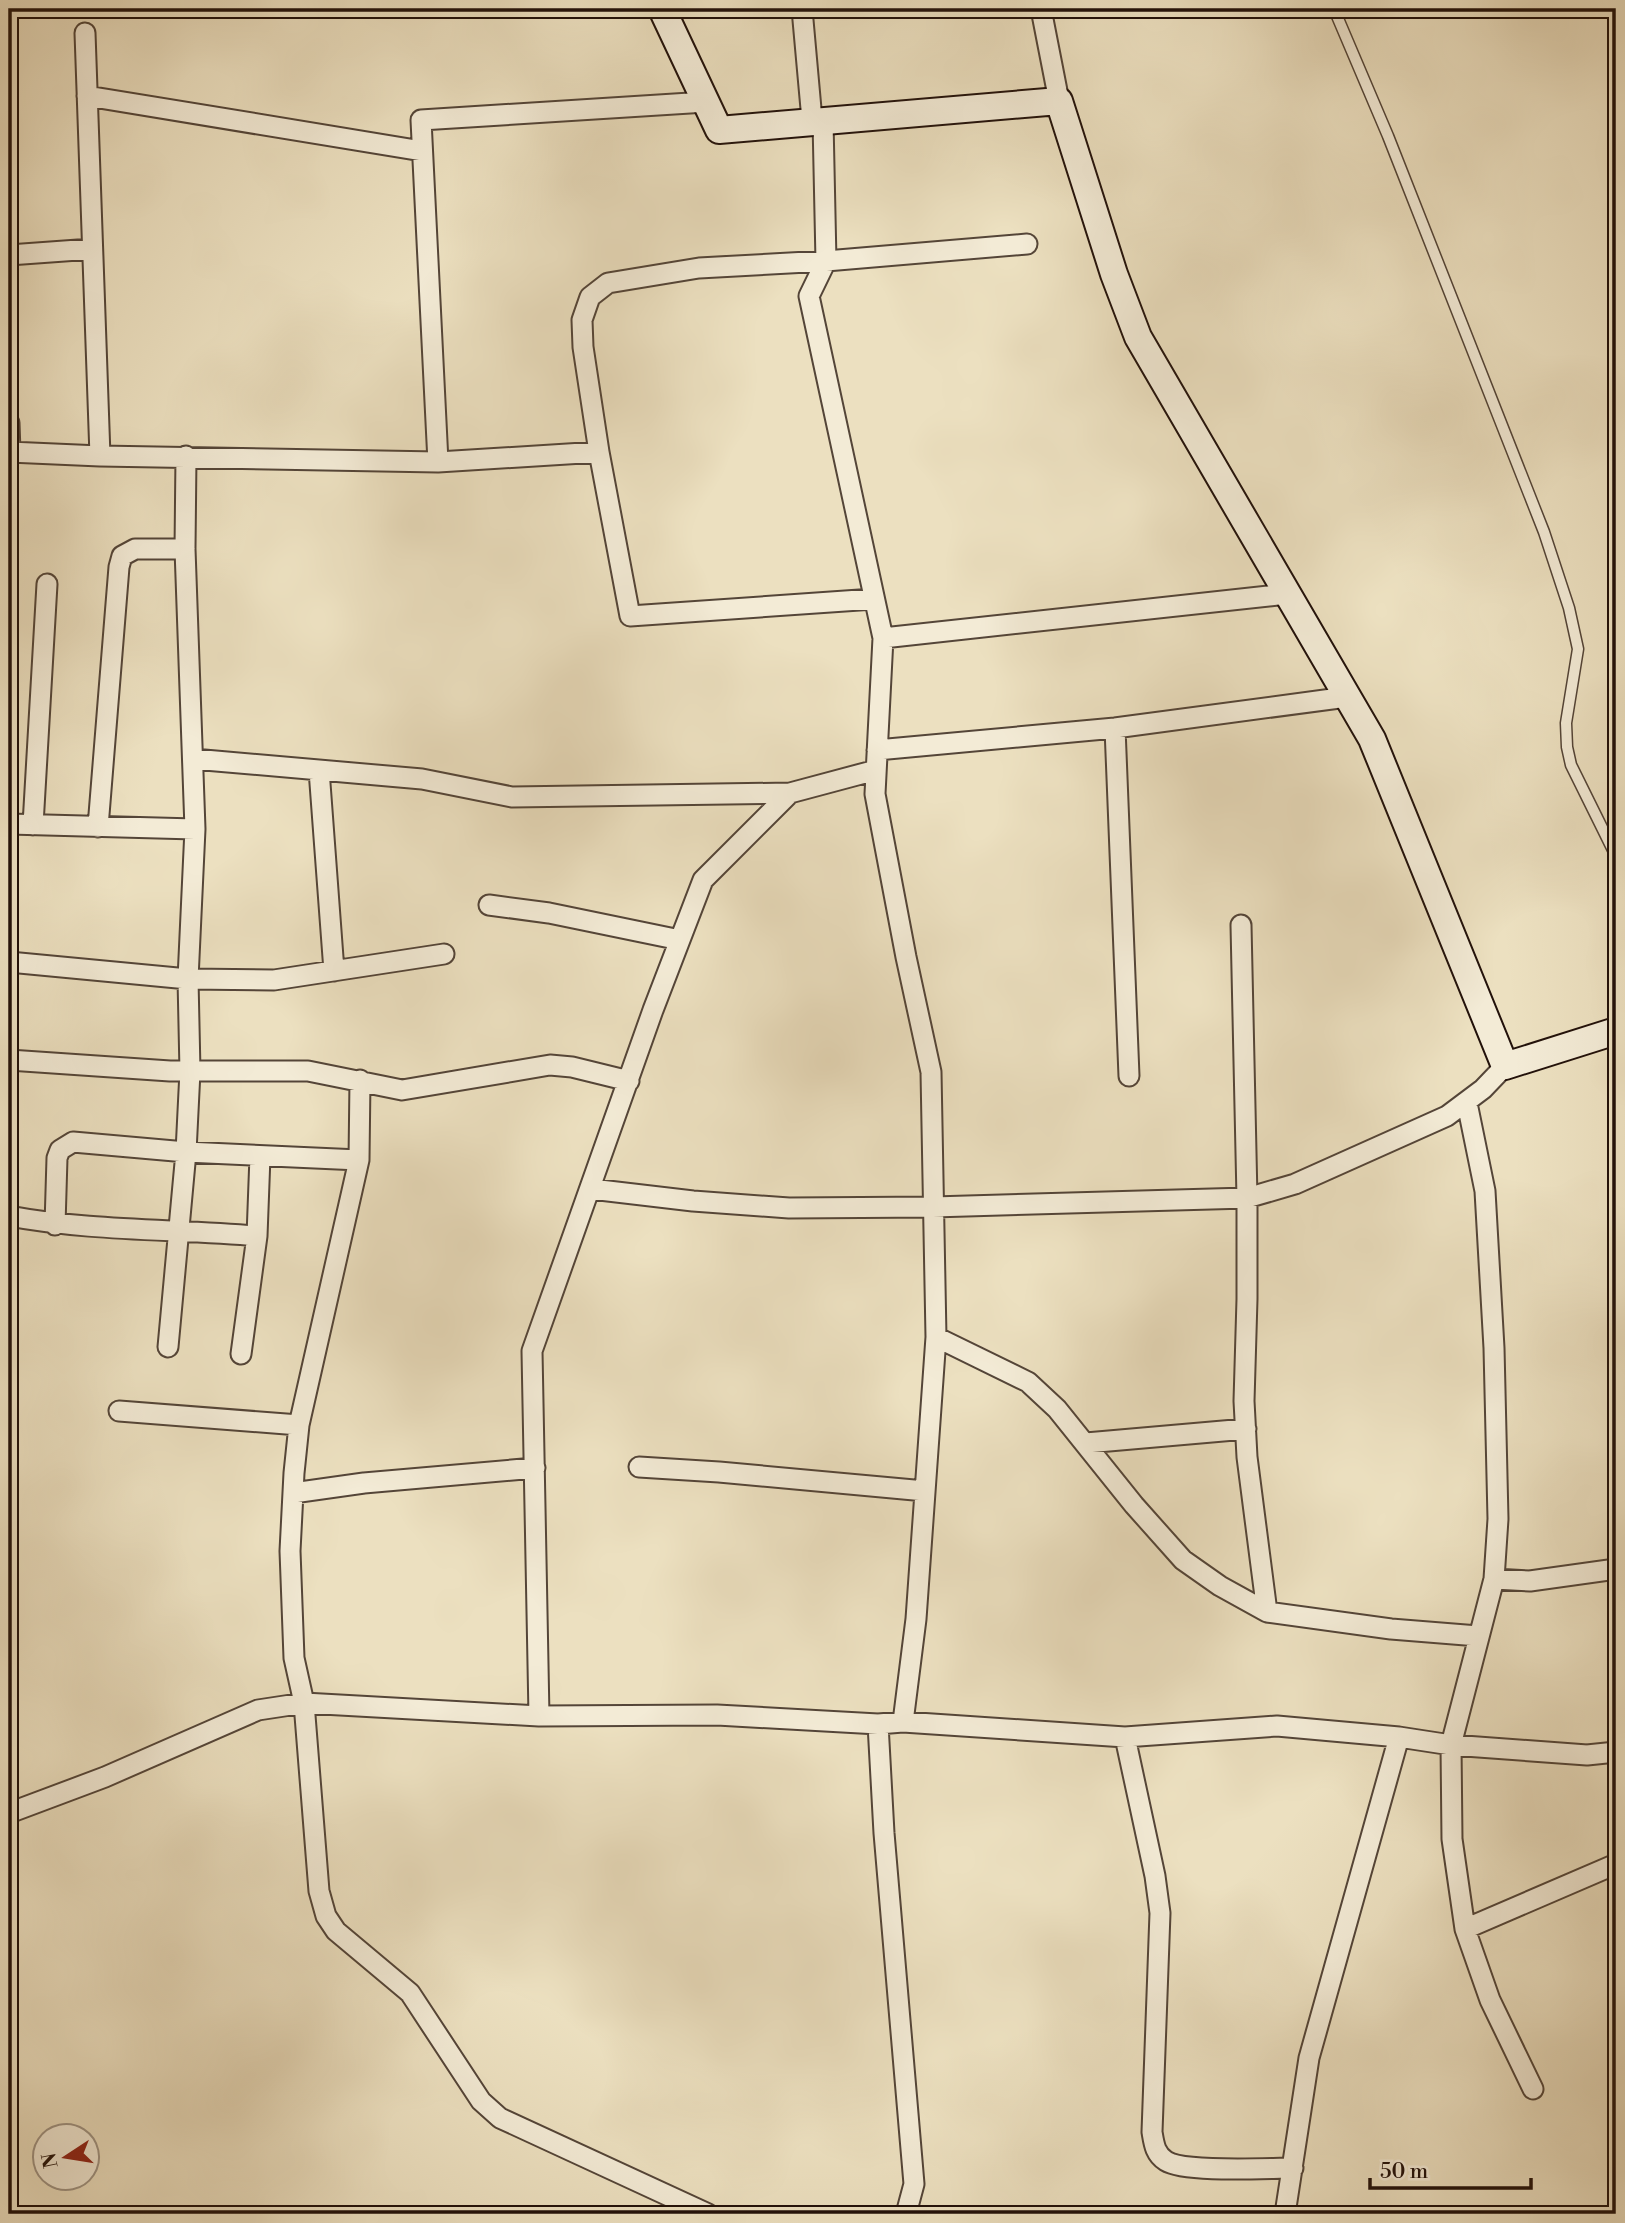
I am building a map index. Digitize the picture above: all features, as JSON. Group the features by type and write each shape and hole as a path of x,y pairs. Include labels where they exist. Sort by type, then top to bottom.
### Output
{"main road":[{"path":"662,9 719,130 1059,101 1114,274 1138,337 1372,739 1505,1066 1616,1031"}],"street":[{"path":"802,9 818,121 826,261 809,296 883,638 875,794 931,1072 936,1337 916,1619 903,1722"},
{"path":"1041,9 1059,101"},
{"path":"85,33 100,456"},
{"path":"87,96 422,151"},
{"path":"438,461 421,120 706,102"},
{"path":"874,599 631,616 599,452 583,347 582,320 590,297 608,283 637,276 699,268 826,261 1027,244"},
{"path":"9,256 92,249"},
{"path":"9,423 9,452 438,461 599,452"},
{"path":"168,1347 186,1152 190,1071 188,979 195,828 185,549 186,456"},
{"path":"98,827 122,556 135,549 185,549"},
{"path":"33,825 47,584"},
{"path":"883,638 1287,593"},
{"path":"193,760 422,779 512,797 790,793 877,760 1348,696"},
{"path":"1115,728 1129,1076"},
{"path":"319,770 334,971"},
{"path":"539,1716 532,1351 703,880 790,793"},
{"path":"9,824 195,828"},
{"path":"489,905 549,913 680,940"},
{"path":"1241,925 1247,1198 1245,1429 1267,1612"},
{"path":"9,962 188,979 274,980 443,954"},
{"path":"9,1060 190,1071 308,1071 401,1090 550,1065 629,1081"},
{"path":"591,1189 693,1201 789,1208 933,1207 1247,1198 1295,1184 1447,1116 1483,1089 1505,1066"},
{"path":"360,1080 359,1160 299,1425 290,1551 294,1658 304,1703 319,1891 326,1916 336,1931 410,1993 481,2101 500,2118 708,2214"},
{"path":"1467,1102 1485,1191 1494,1348 1498,1519 1494,1579 1451,1745 1452,1839 1465,1929 1490,2000 1533,2089"},
{"path":"55,1225 57,1158 65,1145 73,1142 186,1152 359,1160"},
{"path":"241,1354 257,1236 260,1156"},
{"path":"9,1216 55,1225 257,1236"},
{"path":"936,1337 1028,1382 1057,1409 1134,1505 1184,1560 1220,1586 1267,1612 1391,1629 1478,1636"},
{"path":"119,1411 299,1425"},
{"path":"1086,1443 1245,1429"},
{"path":"639,1466 925,1491"},
{"path":"293,1493 364,1483 535,1468"},
{"path":"1494,1579 1530,1581 1616,1569"},
{"path":"9,1813 104,1777 258,1710 304,1703 539,1716 717,1715 878,1724 903,1722 1125,1737 1277,1726 1399,1737 1451,1745 1587,1755 1616,1752"},
{"path":"878,1724 884,1833 914,2184 906,2214"},
{"path":"1125,1737 1155,1876 1160,1913 1152,2132 1155,2151 1167,2162 1189,2167 1293,2168"},
{"path":"1285,2214 1309,2058 1399,1737"},
{"path":"1465,1929 1616,1864"}],"lane":[{"path":"1334,9 1398,162 1544,532 1569,608 1578,649 1566,723 1567,747 1571,765 1616,856"}]}
